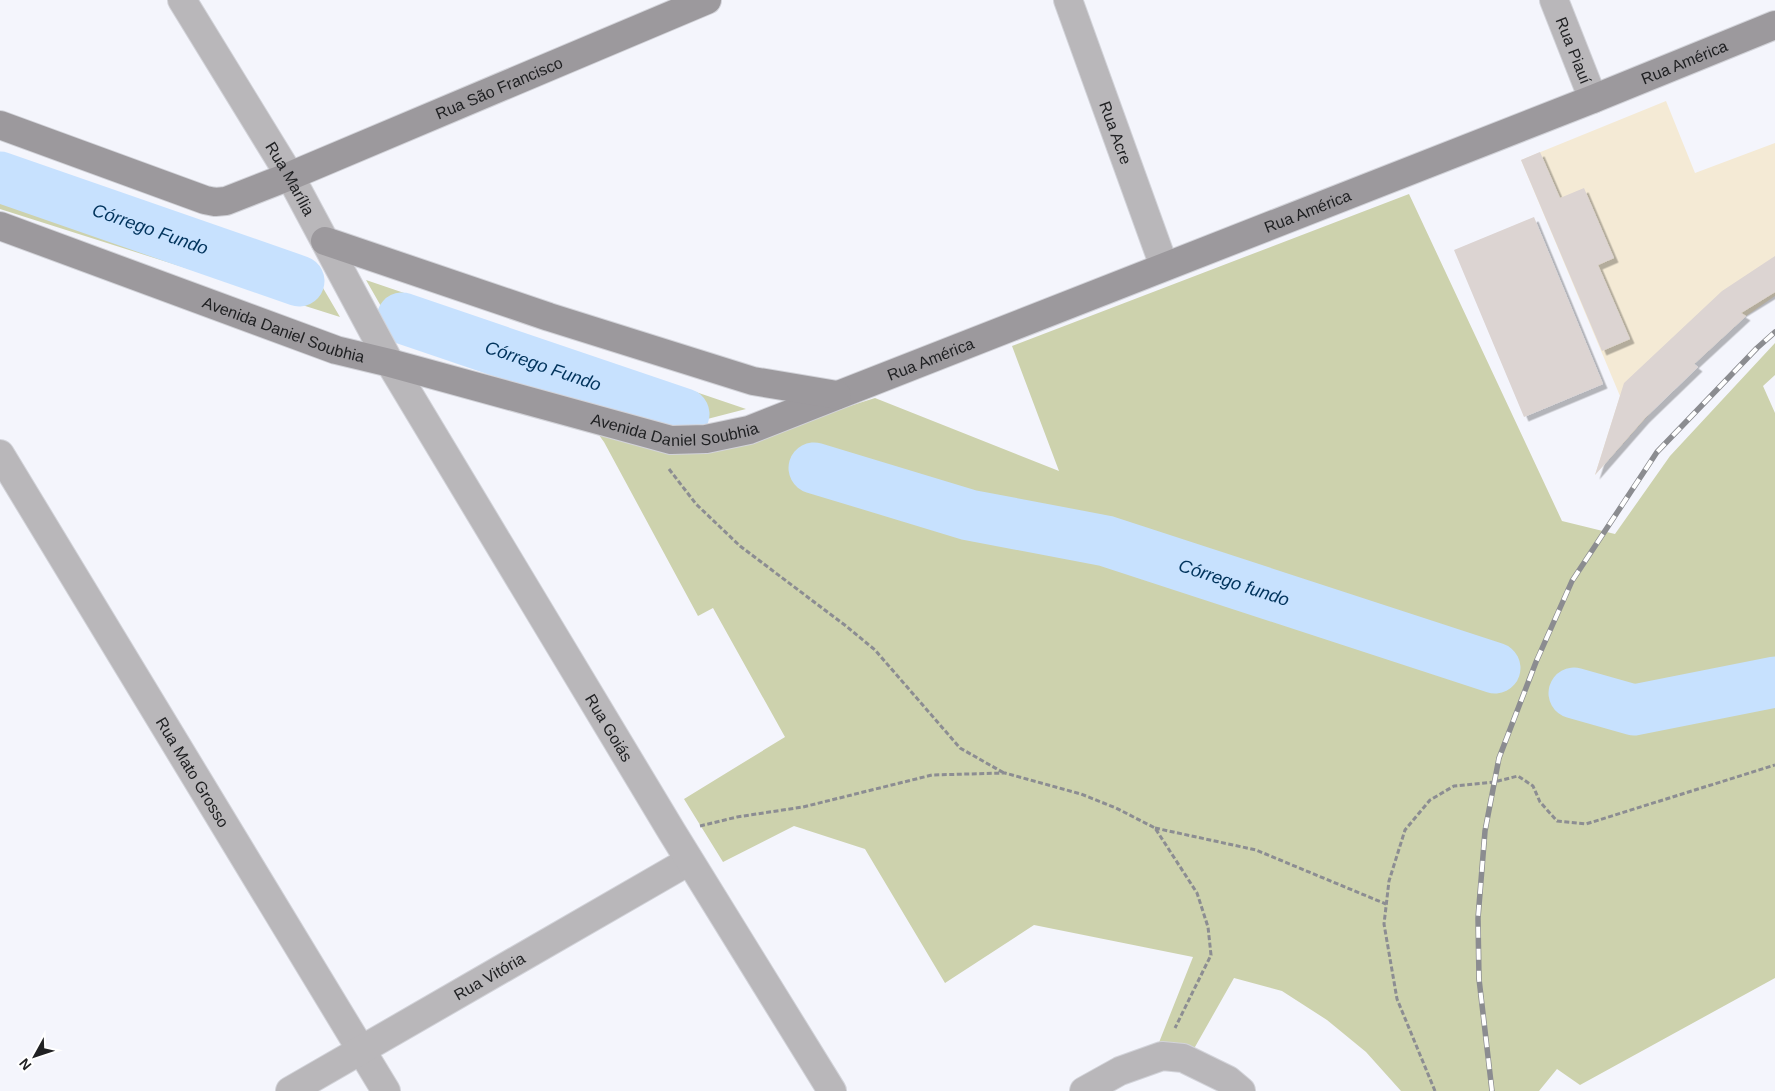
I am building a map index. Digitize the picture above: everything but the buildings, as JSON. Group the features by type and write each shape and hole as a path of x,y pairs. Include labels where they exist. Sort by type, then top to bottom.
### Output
{"main road":[{"name":"Rua São Francisco","path":"290,176 707,0"},
{"name":"Rua América","path":"838,396 1164,266 1593,99 1775,25"},
{"path":"0,125 215,202 226,201 290,176"},
{"name":"Avenida Daniel Soubhia","path":"0,226 336,350 670,440 706,439 749,430 838,396"},
{"path":"325,240 549,317 754,381 838,396"}],"street":[{"name":"Rua Marília","path":"182,0 290,176 390,363"},
{"name":"Rua Acre","path":"1068,0 1164,266"},
{"name":"Rua Piauí","path":"1554,0 1593,99"},
{"name":"Rua Goiás","path":"390,363 689,861 832,1091"},
{"name":"Rua Mato Grosso","path":"0,454 386,1091"},
{"name":"Rua Vitória","path":"290,1091 689,861"},
{"path":"1084,1091 1120,1070 1162,1056 1183,1058 1228,1080 1241,1091"}],"path":[{"path":"664,463 696,504 740,546 875,650 960,748 1005,773 1081,794 1116,808 1155,828 1256,850 1386,904"},
{"path":"1435,1091 1397,999 1384,924 1389,881 1405,830 1430,800 1454,786 1494,782 1518,776 1533,786 1540,802 1557,822 1586,824 1775,765"},
{"path":"672,832 737,817 803,807 932,775 1005,773"},
{"path":"1155,828 1197,893 1208,927 1211,955 1162,1056"}],"shaded area":[{"path":"1666,101 1695,173 1775,143 1775,296 1746,316 1694,364 1595,475 1620,396 1521,160"}],"green space":[{"path":"0,159 309,264 340,317 0,209"},
{"path":"1409,194 1562,521 1615,534 1670,456 1775,343 1775,375 1763,386 1775,413 1775,978 1580,1085 1557,1069 1539,1091 1401,1091 1366,1052 1327,1020 1282,991 1234,978 1191,1054 1158,1045 1193,957 1034,925 945,983 865,849 794,826 723,862 684,799 785,737 713,608 698,616 604,442 585,416 726,445 875,398 1059,471 1012,346"},
{"path":"366,280 746,409 688,424 402,343"}],"waterway":[{"name":"Córrego Fundo","path":"0,177 299,281"},
{"name":"Córrego Fundo","path":"402,318 684,414"},
{"name":"Córrego fundo","path":"814,468 969,515 1106,541 1495,668"},
{"name":"Córrego Fundo","path":"1574,693 1634,710 1775,682"}],"railway":[{"path":"1492,1091 1479,979 1478,918 1485,831 1499,758 1536,662 1572,581 1657,452 1757,348 1775,332"}]}
